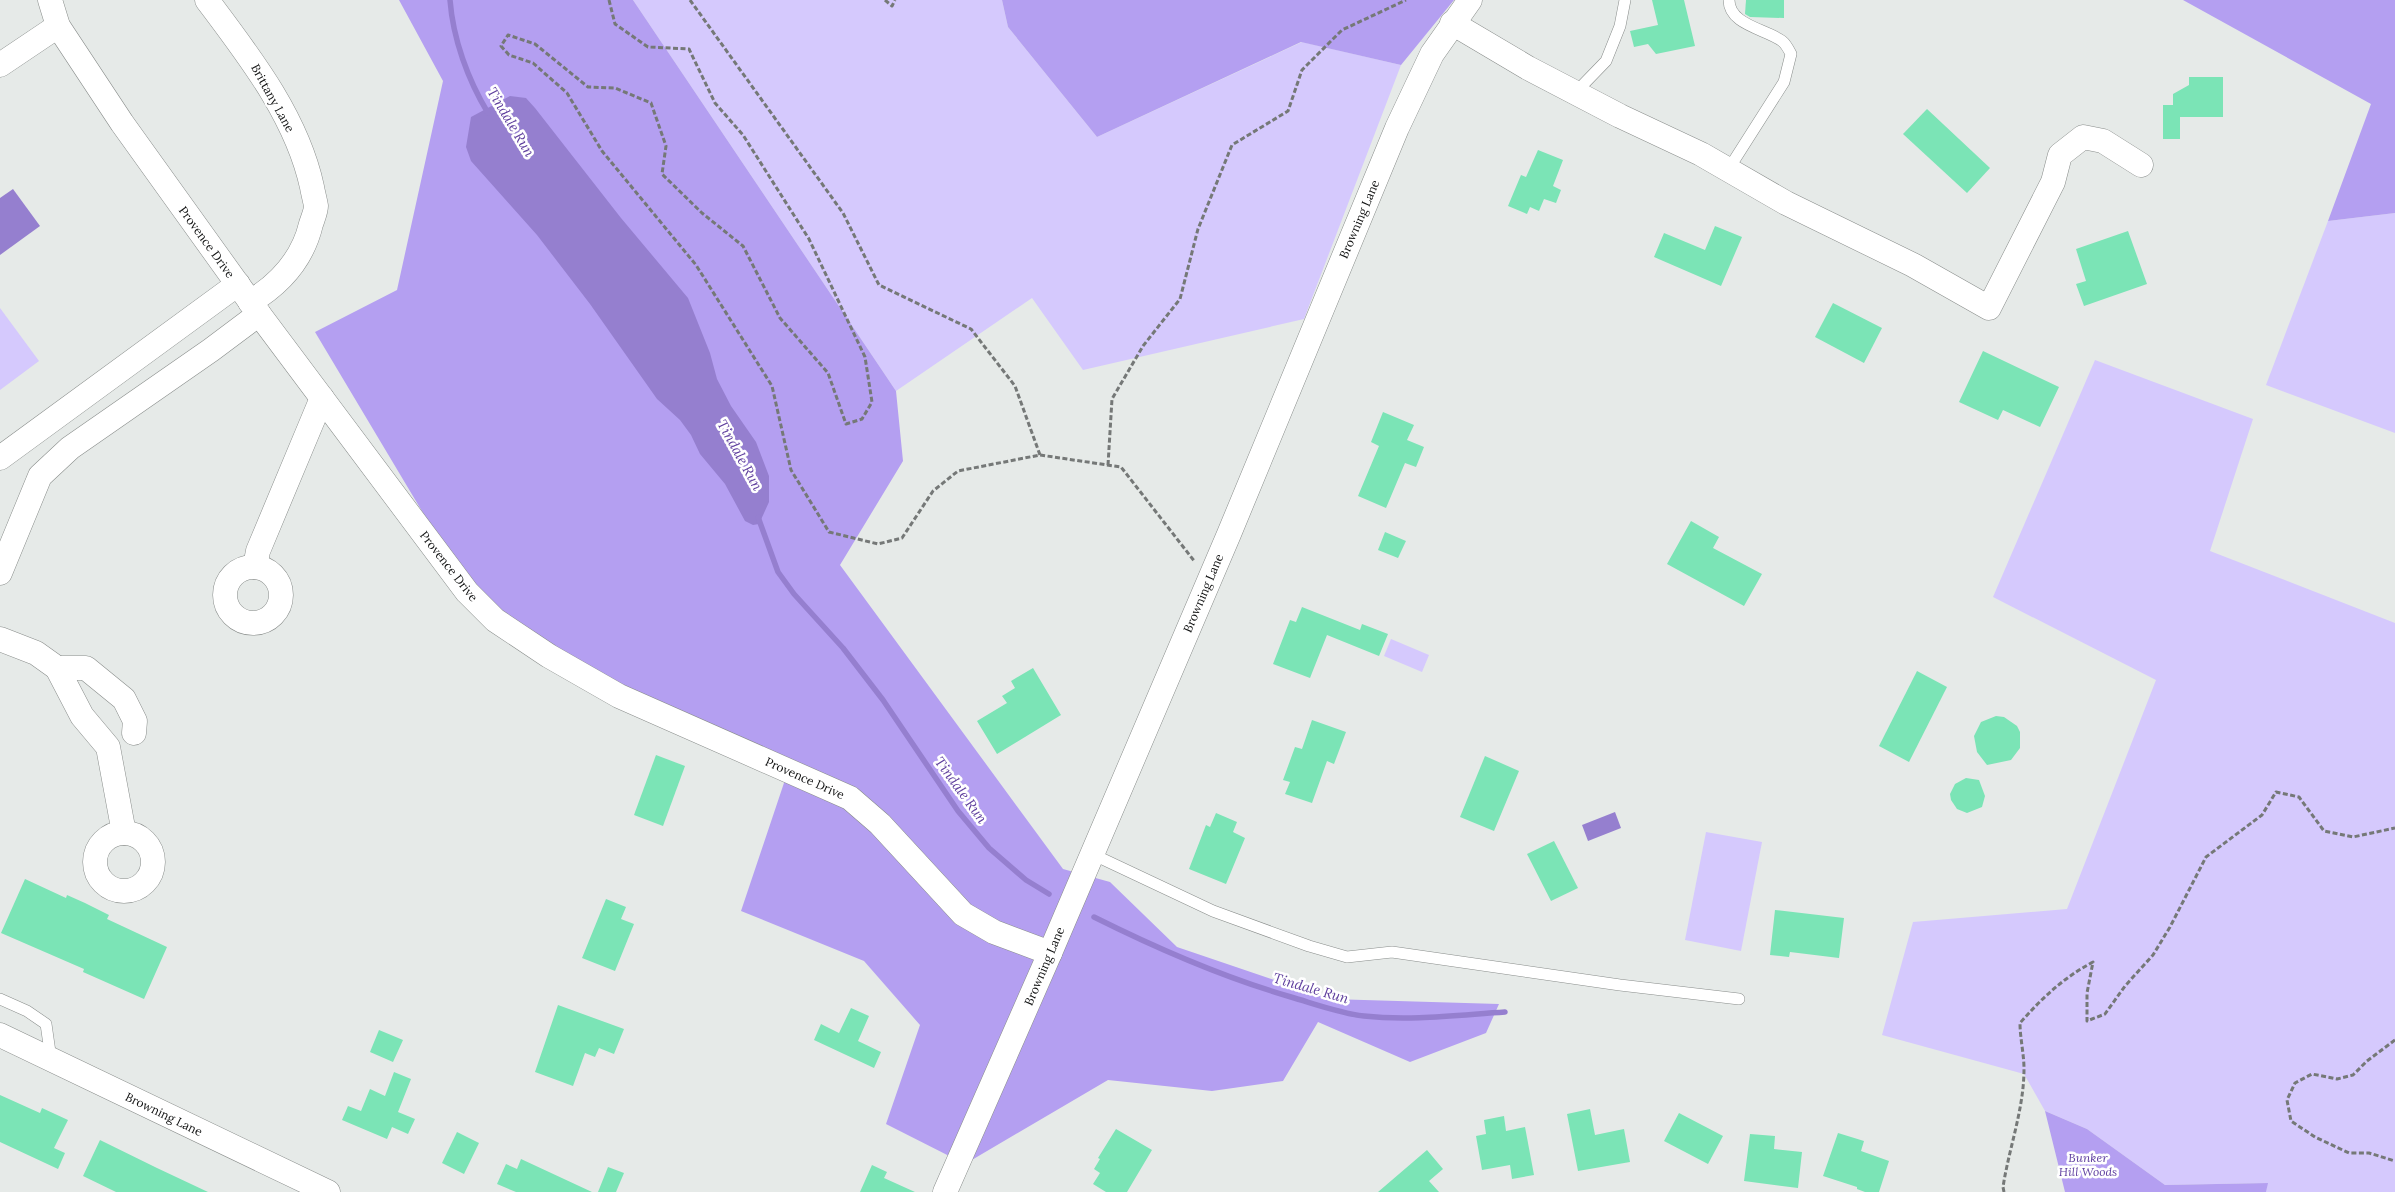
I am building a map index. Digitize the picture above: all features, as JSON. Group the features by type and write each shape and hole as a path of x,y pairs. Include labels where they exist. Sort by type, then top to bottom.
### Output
{"street":[{"name":"Provence Drive","path":"50,0 58,26 122,123 249,300 466,592 494,620 549,656 619,696 850,798 880,824 963,914 994,932 1050,953"},
{"name":"Brittany Lane","path":"207,0 252,60 287,120 308,169 316,206 308,238 291,268 267,292 249,300"},
{"name":"Browning Lane","path":"946,1192 1209,580 1397,128 1432,54 1470,0"},
{"path":"1452,24 1575,93 1701,154 1786,202 1913,266 1989,308 2054,182 2060,155 2083,137 2103,141 2141,165"},
{"path":"0,65 58,26"},
{"path":"0,458 249,300"},
{"path":"0,573 40,476 70,448 211,350 249,300"},
{"path":"255,567 258,551 322,398"},
{"path":"0,639 36,653 57,668 82,716 108,746 124,833"},
{"path":"57,668 86,668 124,698 135,721 134,732"},
{"name":"Browning Lane","path":"0,1035 328,1192"}],"lane":[{"path":"1575,93 1606,60 1620,26 1625,0"},
{"path":"1728,170 1784,82 1791,54 1784,42 1762,29 1741,22 1729,6 1729,0"},
{"path":"1092,854 1213,912 1309,946 1347,956 1392,952 1620,985 1739,999"},
{"path":"0,999 27,1011 46,1024 51,1059"}],"path":[{"path":"609,0 615,24 648,47 689,49 715,103 743,135 809,239 865,357 872,402 862,419 846,424 828,373 780,318 743,246 702,213 662,174 666,146 651,103 615,88 588,87 535,44 508,35 501,46 509,55 533,63 568,93 602,151 696,265 772,386 791,470 829,532 878,544 902,538 933,490 958,471 1040,455 1121,467 1209,580"},
{"path":"690,0 843,213 879,285 971,329 1015,386 1040,455"},
{"path":"885,0 892,6 896,0"},
{"path":"1108,465 1112,399 1143,346 1180,299 1198,229 1232,145 1288,111 1302,70 1342,30 1406,0"},
{"path":"2004,1192 2003,1187 2008,1154 2020,1108 2024,1068 2020,1023 2046,994 2070,975 2093,962 2087,993 2086,1020 2105,1014 2125,986 2153,955 2170,927 2206,857 2262,815 2276,792 2299,797 2324,831 2353,837 2395,828"},
{"path":"2395,1040 2353,1075 2337,1078 2312,1074 2295,1083 2287,1100 2291,1121 2315,1137 2349,1153 2369,1153 2395,1161"}],"shaded area":[{"path":"633,0 1002,0 1008,27 1097,137 1302,42 1401,65 1304,319 1083,370 1032,298 896,391"},
{"path":"2395,213 2395,433 2266,385 2328,221"},
{"path":"0,308 39,361 0,390"},
{"path":"2095,360 2253,419 2210,551 2395,623 2395,1192 2266,1192 2267,1183 2165,1185 2087,1129 2045,1111 2024,1074 1882,1035 1913,922 2067,909 2156,680 1993,597"},
{"path":"1391,639 1429,655 1422,672 1384,656"},
{"path":"1706,832 1762,842 1741,951 1685,940"}],"green space":[{"path":"399,0 633,0 896,391 903,461 840,565 1063,869 1110,882 1177,947 1330,999 1499,1004 1486,1033 1410,1062 1318,1022 1283,1081 1212,1091 1108,1080 965,1164 886,1124 920,1025 864,961 741,911 789,768 484,615 315,332 397,290 443,81"},
{"path":"1002,0 1454,0 1401,65 1301,42 1097,137 1008,27"},
{"path":"2183,0 2395,0 2395,213 2328,221 2371,104"},
{"name":"Bunker Hill Woods","path":"2045,1111 2087,1129 2165,1185 2268,1183 2266,1192 2065,1192"}],"water":[{"path":"510,96 526,98 535,108 621,218 688,298 710,353 717,379 731,406 756,442 769,476 769,502 759,524 753,525 745,521 725,484 700,454 691,435 680,420 657,399 590,304 537,235 471,161 466,147 471,117"},
{"path":"13,189 40,226 0,255 0,198"},
{"path":"1615,812 1621,828 1588,841 1582,825"}],"building":[{"path":"1652,0 1684,0 1695,46 1656,54 1648,44 1634,47 1630,31 1658,25"},
{"path":"1746,0 1784,0 1784,18 1750,17 1745,14"},
{"path":"2189,77 2223,77 2223,117 2180,117 2180,139 2163,139 2163,105 2173,105 2173,94 2189,85"},
{"path":"1927,109 1990,168 1967,193 1903,134"},
{"path":"1538,150 1563,160 1553,186 1561,190 1556,203 1544,199 1539,211 1530,207 1527,214 1508,206 1521,175 1526,177"},
{"path":"1715,226 1742,237 1721,286 1654,257 1664,233 1705,250"},
{"path":"2128,231 2147,284 2084,306 2076,284 2086,281 2076,249"},
{"path":"1833,303 1882,328 1864,363 1815,337"},
{"path":"1983,351 2059,387 2040,427 2003,410 1998,420 1959,402"},
{"path":"1383,412 1414,425 1407,440 1424,447 1416,467 1405,463 1386,508 1358,496 1379,446 1371,442"},
{"path":"1691,521 1719,537 1713,548 1762,574 1744,606 1667,564"},
{"path":"1385,532 1406,541 1398,558 1378,550"},
{"path":"1302,607 1360,630 1362,624 1388,634 1379,656 1327,635 1310,678 1273,664 1290,620 1296,622"},
{"path":"1033,668 1061,715 997,754 977,721 1007,703 1002,696 1015,688 1011,681"},
{"path":"1917,671 1947,687 1909,762 1879,746"},
{"path":"1996,716 2004,717 2017,726 2020,732 2020,748 2011,760 1987,765 1977,752 1974,736 1981,722"},
{"path":"1312,720 1346,732 1334,764 1327,761 1312,803 1285,794 1290,782 1283,780 1295,747 1302,749"},
{"path":"656,755 685,766 663,826 634,815"},
{"path":"1485,756 1519,771 1494,831 1460,817"},
{"path":"1966,778 1979,780 1985,796 1982,807 1967,813 1957,809 1951,800 1950,794 1955,784"},
{"path":"1216,813 1237,822 1233,832 1245,838 1226,884 1189,869 1206,825 1210,827"},
{"path":"1554,841 1578,888 1551,901 1527,854"},
{"path":"25,879 66,898 67,895 85,903 109,915 107,919 167,947 144,999 83,972 84,969 1,933"},
{"path":"606,899 626,907 621,919 634,924 615,971 582,958"},
{"path":"1775,910 1844,918 1839,958 1790,952 1789,957 1770,955"},
{"path":"558,1005 624,1029 614,1054 599,1048 595,1057 585,1053 573,1086 535,1072"},
{"path":"851,1008 869,1016 858,1041 881,1052 874,1068 814,1040 821,1024 839,1033"},
{"path":"379,1030 403,1040 393,1062 370,1052"},
{"path":"394,1072 411,1079 398,1112 415,1119 408,1134 392,1127 387,1139 342,1120 348,1106 361,1111 370,1089 385,1096"},
{"path":"0,1095 40,1113 42,1108 68,1120 54,1148 65,1153 58,1169 0,1142"},
{"path":"1590,1109 1595,1135 1624,1129 1630,1162 1578,1171 1567,1114"},
{"path":"1679,1113 1723,1136 1708,1164 1664,1141"},
{"path":"1504,1116 1506,1131 1525,1127 1534,1175 1512,1179 1510,1165 1482,1170 1476,1136 1486,1134 1484,1120"},
{"path":"1116,1129 1152,1150 1127,1192 1106,1192 1093,1184 1100,1173 1094,1169 1100,1159 1098,1158"},
{"path":"457,1132 479,1143 464,1174 442,1163"},
{"path":"1838,1133 1864,1141 1861,1151 1889,1161 1879,1192 1865,1192 1857,1189 1857,1187 1823,1176"},
{"path":"1750,1134 1775,1136 1774,1149 1802,1152 1798,1188 1744,1181"},
{"path":"100,1140 208,1192 116,1192 83,1176"},
{"path":"1427,1150 1443,1169 1429,1181 1439,1192 1378,1192"},
{"path":"521,1159 592,1192 516,1192 497,1184 506,1164 517,1169"},
{"path":"872,1165 887,1172 884,1178 915,1192 860,1192"},
{"path":"608,1167 624,1173 616,1192 598,1192"}],"waterway":[{"name":"Tindale Run","path":"450,0 454,29 463,59 474,87 488,113"},
{"name":"Tindale Run","path":"758,517 778,572 794,594 843,648 883,700 958,811 989,848 1026,880 1049,894"},
{"name":"Tindale Run","path":"1094,917 1166,951 1215,971 1265,989 1345,1013 1399,1018 1505,1012"}]}
